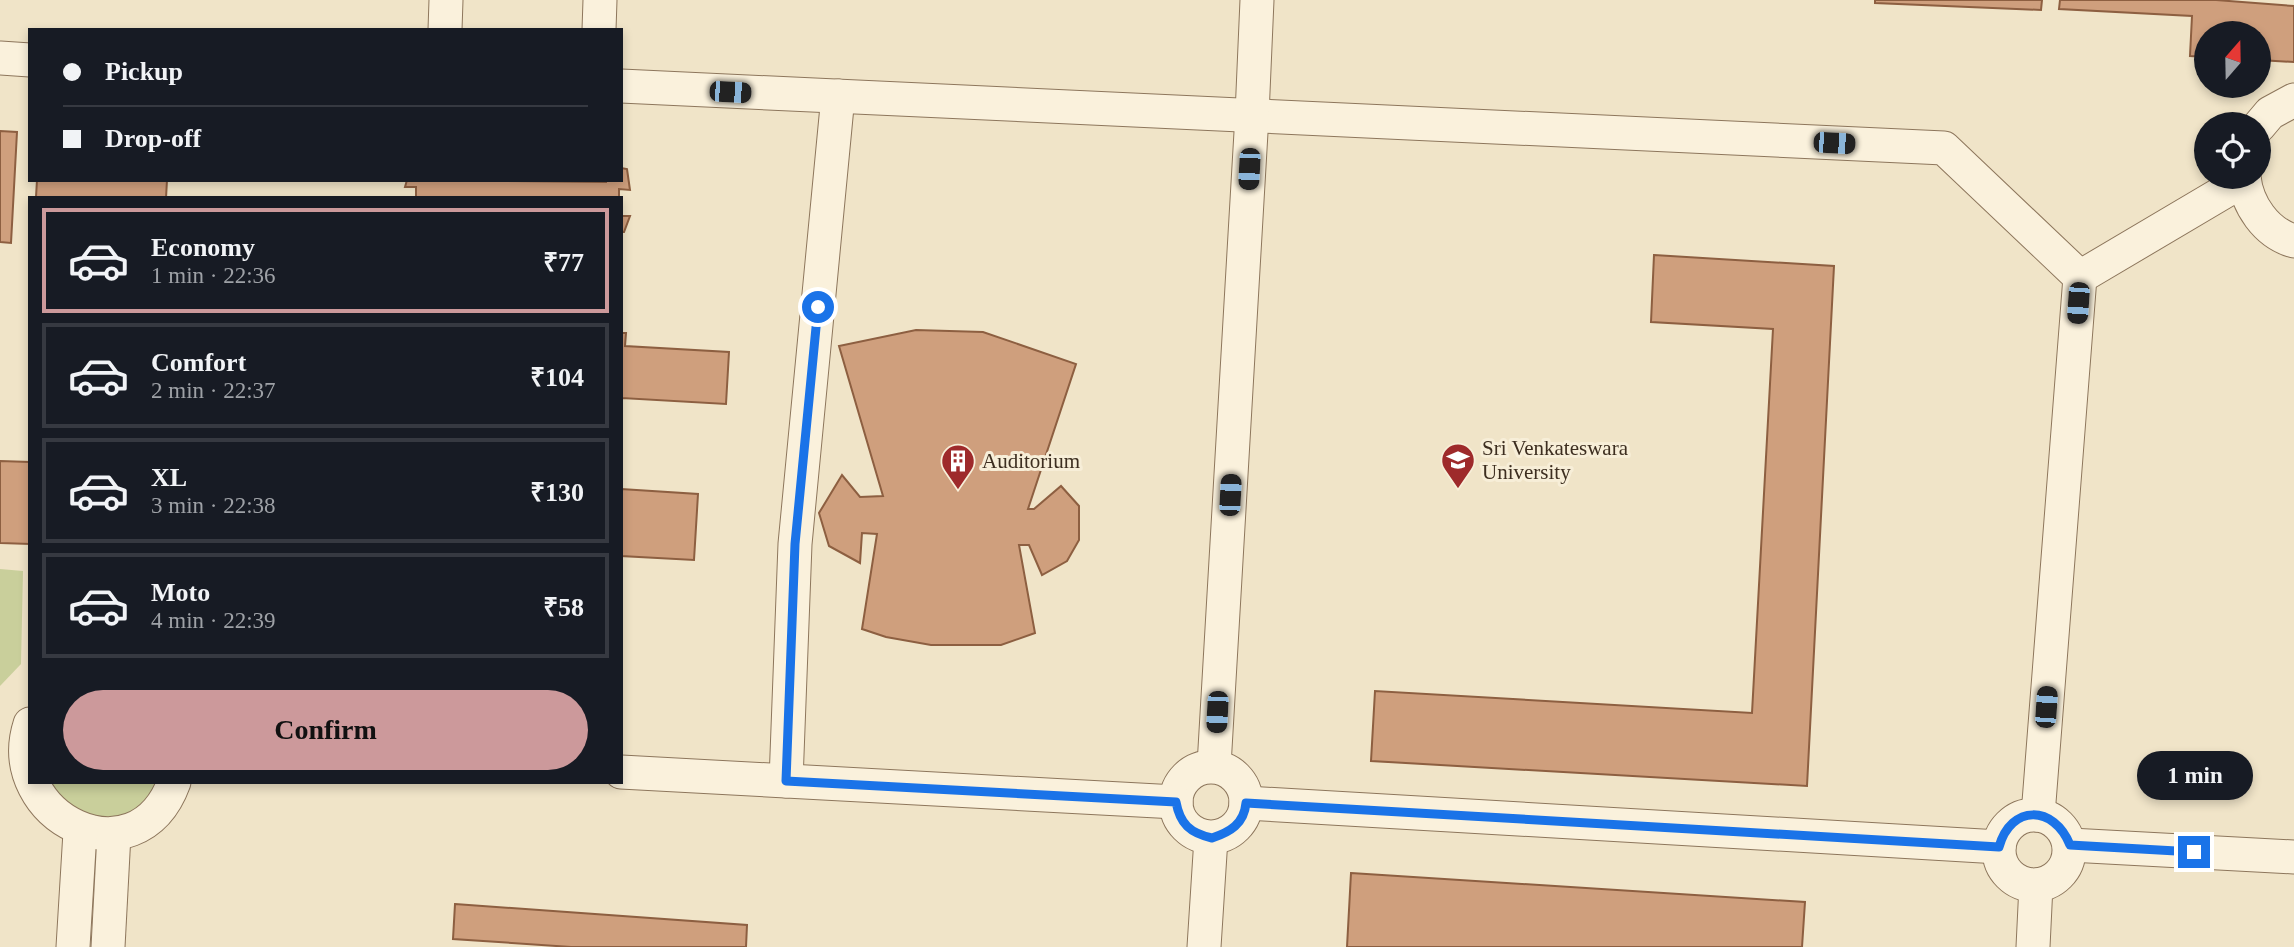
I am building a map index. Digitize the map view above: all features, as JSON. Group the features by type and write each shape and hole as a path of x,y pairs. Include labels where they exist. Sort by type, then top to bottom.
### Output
{"street":[{"path":"445,28 446,0"},
{"path":"599,28 600,0"},
{"path":"1214,766 1257,0"},
{"path":"0,58 28,60"},
{"path":"623,86 1944,148 2080,277"},
{"path":"786,781 795,544 838,96"},
{"path":"2271,112 2294,100"},
{"path":"2080,277 2226,189"},
{"path":"2247,189 2251,204 2265,224 2286,239 2294,241"},
{"path":"2038,815 2080,277"},
{"path":"28,727 11,760 39,805 61,824 80,832 114,834 133,828 163,803 173,784"},
{"path":"1214,766 1228,771 1240,780 1246,794 1240,822 1229,832 1212,838 1188,828 1179,816 1176,802 1178,788 1187,776 1200,768 1214,766"},
{"path":"623,772 1176,802"},
{"path":"1246,803 1999,847"},
{"path":"2038,815 2053,820 2064,831 2070,845 2068,860 2062,873 2050,882 2035,885 2021,883 2009,874 2001,862 1999,847 2003,834 2011,823 2024,816 2038,815"},
{"path":"73,947 80,832"},
{"path":"108,947 114,834"},
{"path":"1204,947 1212,838"},
{"path":"2070,845 2294,857"},
{"path":"2033,947 2035,885"}],"green space":[{"path":"0,569 23,571 21,664 0,686"},
{"path":"39,784 162,784 144,809 85,824"}],"building":[{"path":"1875,0 2042,0 2041,10 1875,3"},
{"path":"2060,0 2216,0 2294,6 2294,62 2272,61 2272,21 2194,21 2194,56 2190,56 2192,16 2059,9"},
{"path":"0,131 17,132 11,243 0,242"},
{"path":"623,168 627,169 630,190 619,189 619,196 416,196 416,187 405,187 406,182 623,182"},
{"path":"37,182 167,182 166,196 36,196"},
{"path":"623,216 630,216 624,232"},
{"path":"1654,255 1834,266 1807,786 1371,761 1375,691 1752,713 1773,329 1651,322"},
{"name":"Auditorium","path":"916,330 983,332 1076,364 1028,509 1034,509 1061,486 1079,506 1079,540 1067,561 1042,575 1029,545 1019,545 1035,633 1001,645 931,645 886,637 862,629 877,534 862,533 860,563 829,546 819,513 842,475 860,497 883,496 839,346"},
{"path":"623,333 626,333 625,346 729,352 726,404 623,398"},
{"path":"0,461 28,462 28,544 0,543"},
{"path":"623,489 698,494 694,560 623,556"},
{"path":"1351,873 1805,902 1802,947 1347,947"},
{"path":"455,904 747,925 746,947 571,947 453,939"}],"place":[{"name":"Sri Venkateswara University","path":"1458,490"},
{"name":"Auditorium","path":"958,491"}],"route":[{"path":"818,307 795,544 786,781 1176,802 1179,816 1188,828 1212,838 1229,832 1240,822 1246,803 1999,847 2003,834 2011,823 2024,816 2038,815 2053,820 2064,831 2070,845 2194,852"}]}
